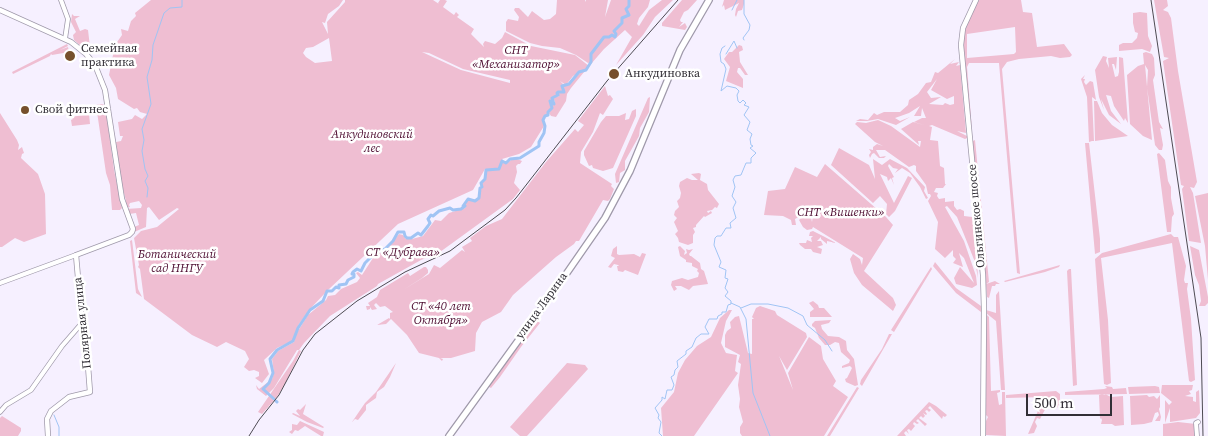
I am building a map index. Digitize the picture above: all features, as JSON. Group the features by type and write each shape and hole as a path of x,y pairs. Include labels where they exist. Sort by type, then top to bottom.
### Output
{"main road":[{"path":"581,253 625,183 678,55 707,0"},
{"name":"улица Ларина","path":"448,436 581,253 628,170 676,52 707,0"},
{"name":"Ольгинское шоссе","path":"976,0 962,31 960,45 983,275 984,436"},
{"path":"0,10 75,44 90,58 103,82 122,199 133,228 132,232 126,236 76,255"},
{"name":"Полярная улица","path":"48,436 47,419 50,413 66,400 90,392 76,255"}],"street":[{"path":"61,0 68,19 64,38"},
{"path":"0,283 76,255"},
{"path":"2,410 31,390 62,346 82,323"},
{"path":"76,331 83,330"},
{"path":"1197,427 1197,436"}],"green space":[{"name":"Анкудиновский лес","path":"151,0 343,0 339,6 328,14 325,23 322,22 328,34 327,22 345,0 433,0 439,4 440,0 445,0 447,1 443,7 454,15 456,12 459,15 457,17 474,29 471,34 484,47 485,41 495,44 502,38 505,32 531,46 575,55 589,66 567,94 566,101 556,117 551,116 549,113 552,108 550,102 554,105 555,102 553,98 559,96 557,93 564,92 563,86 567,86 581,72 573,76 566,85 560,81 564,85 562,86 563,92 556,92 558,95 552,97 554,103 551,100 549,101 551,108 543,120 544,126 531,147 519,154 502,159 506,164 511,160 517,159 522,161 516,166 517,172 514,183 520,190 513,199 440,252 421,260 378,284 330,316 297,350 274,388 266,396 257,389 256,385 259,389 272,379 274,373 272,359 278,351 294,342 296,334 308,315 326,300 328,296 335,295 341,289 357,282 360,278 356,273 358,272 362,275 373,258 389,246 399,234 403,235 406,239 423,236 435,220 441,221 449,213 465,208 466,206 463,205 468,200 475,202 479,198 481,183 485,179 486,171 490,170 485,169 473,190 398,224 309,310 299,324 292,341 277,348 264,360 269,374 262,383 255,378 259,376 259,372 249,371 244,367 249,359 245,351 226,342 217,347 192,335 144,299 134,238 141,231 157,227 179,209 177,208 159,220 149,207 147,208 146,227 134,232 130,219 134,227 139,225 136,213 129,214 126,209 141,208 142,205 139,201 130,203 130,207 126,208 116,142 121,141 123,136 120,136 118,122 132,119 135,115 142,119 147,114 140,112 137,108 134,109 118,99 116,88 109,75 115,45 122,35 121,29 128,31 131,21 136,16 135,13","holes":["329,38 332,61 315,63 303,53 306,48 313,47","422,52 429,53 463,69 510,80 510,83 461,70"]},
{"path":"557,0 585,0 585,2 586,0 608,0 605,17 611,0 628,0 629,6 629,0 650,0 648,7 639,18 637,24 639,26 649,10 662,0 673,0 655,17 643,35 616,65 632,37 625,30 591,64 591,62 588,63 560,48 530,43 506,31 508,19 518,21 519,17 514,10 515,8 519,8 528,17 532,11 544,20 550,19 556,14"},
{"path":"682,0 697,0 684,12 680,20 683,22 679,27 685,23 687,27 685,30 662,26 662,23"},
{"path":"724,0 744,0 742,10 738,11 736,17 736,9 739,3 725,10 724,5 722,7"},
{"path":"978,0 1021,0 1023,12 1032,13 1037,47 1064,44 1072,55 1060,58 1051,56 1019,59 1007,62 1002,69 1020,274 1017,273 999,63 969,63 967,67 972,130 962,46 966,25","holes":["1015,27 1016,52 1014,54 967,58 967,34"]},
{"path":"1154,0 1167,0 1168,6 1163,10 1168,12 1171,18 1197,182 1194,188 1190,187 1193,193 1201,243 1189,241 1182,189 1184,186 1181,185 1163,61 1169,58 1164,57"},
{"path":"1133,13 1147,13 1148,36 1152,46 1150,52 1142,49 1119,51 1119,45 1132,43 1137,38 1138,33 1135,32"},
{"path":"72,14 80,16 75,19 80,31 88,30 90,47 88,52 74,40 73,35 76,32 71,22"},
{"path":"67,44 68,46 60,50 68,47 69,52 51,54 13,74 12,72"},
{"path":"739,45 742,46 743,50 739,52 740,62 748,75 745,75 738,68 737,72 743,79 743,88 726,81 730,67 724,59 729,52 732,52"},
{"path":"1143,53 1152,54 1154,58 1155,75 1153,80 1159,122 1163,129 1160,128 1162,150 1159,150 1155,145 1147,88 1152,140 1143,136 1130,124 1127,75 1138,66 1144,64","holes":["1145,65 1148,70 1147,87"]},
{"path":"1103,56 1107,57 1106,61 1109,68 1108,58 1117,57 1116,70 1114,64 1112,64 1115,77 1118,76 1119,72 1119,57 1123,58 1128,123 1125,118 1124,121 1114,106 1111,96 1106,95 1111,111 1121,124 1109,115 1101,99 1104,110 1099,97 1095,70"},
{"path":"955,59 950,64 959,62 956,66 960,65 966,133 957,131 967,136 967,138 965,139 932,125 929,126 932,127 930,140 938,141 940,166 944,168 946,184 943,188 936,188 934,192 938,193 939,199 945,198 945,202 954,201 954,206 957,210 964,211 964,216 972,217 975,231 978,278 975,262 957,217 947,206 945,207 964,241 976,276 977,285 972,288 956,284 954,278 960,267 974,283 964,258 959,253 963,267 953,263 956,259 953,256 953,250 945,258 935,249 938,222 928,201 931,196 928,194 926,185 916,171 916,166 909,167 885,150 876,150 880,157 886,156 884,158 879,158 874,153 870,158 871,152 869,149 873,150 873,147 877,144 883,146 875,142 855,124 857,122 866,123 878,120 891,126 920,147 921,141 918,141 919,145 901,129 913,122 924,125 914,122 926,118 922,108 921,116 914,116 920,106 909,113 895,118 900,121 910,117 896,125 878,119 867,121 856,121 860,119 868,120 874,113 877,115 884,112 900,112 926,83 931,82 935,72 938,73","holes":["937,79 931,90 947,99 954,96 954,104 929,104 941,97 931,98 927,92"]},
{"path":"1085,75 1083,79 1085,79 1086,85 1090,81 1093,82 1096,100 1092,97 1094,141 1089,142 1087,97 1081,79"},
{"name":"СТ «40 лет Октября»","path":"605,86 608,96 610,95 613,99 603,115 600,113 593,132 581,152 580,163 612,184 611,186 614,189 610,199 608,201 603,200 579,241 576,241 556,257 513,295 501,312 482,322 476,333 475,351 451,358 440,358 443,359 442,361 439,358 419,353 407,335 391,319 386,324 377,325 390,319 390,313 393,312 385,306 380,307 376,303 374,305 377,309 372,310 370,307 367,310 366,306 370,306 368,303 377,297 380,290 408,273 410,276 426,267 428,273 403,290 429,274 434,265 440,268 462,250 465,252 462,247 472,241 470,238 486,226 502,219 546,162 575,129 578,132 584,125 578,121"},
{"path":"650,97 649,112 640,128 639,136 625,161 625,170 620,173 619,182 616,183 615,174"},
{"path":"1094,101 1097,101 1102,113 1112,125 1128,136 1095,141"},
{"path":"96,105 105,105 104,110 106,110 114,170 122,208 120,210 112,210 110,185 106,173"},
{"path":"636,109 636,116 613,168 603,171 593,168 592,165 589,166 584,151 601,122 606,116 619,116 626,113 625,120 629,119 632,111"},
{"path":"0,113 17,140 18,150 22,147 24,153 21,158 38,174 45,194 46,234 24,242 15,238 2,247 0,247"},
{"path":"89,114 90,124 72,126 71,120 73,119 71,117"},
{"path":"975,140 989,282 986,284 973,146 973,141"},
{"path":"1085,143 1089,143 1100,239 1100,252 1095,254"},
{"path":"839,148 869,165 875,179 873,159 882,165 890,159 907,168 925,187 924,191 928,198 926,199 910,173 902,168 895,173 898,169 893,168 889,164 888,166 894,177 892,178 894,185 891,178 888,181 887,177 880,174 894,203 908,176 912,178 895,211 889,217 886,214 887,204 880,196 873,203 831,165"},
{"path":"1159,153 1165,160 1168,181 1171,187 1174,214 1171,232 1167,232 1157,154"},
{"name":"СНТ «Вишенки»","path":"825,164 893,225 864,271 893,298 896,305 893,311 862,285 854,273 850,259 853,254 860,259 862,265 863,258 813,227 807,230 803,227 799,220 807,216 811,218 812,222 813,216 806,213 795,219 796,225 792,225 791,220 783,216 764,215 768,191 785,189 795,167 817,177"},
{"path":"691,174 701,174 700,180 707,184 708,190 719,204 717,208 715,207 707,211 712,213 704,216 696,227 693,228 695,232 693,243 688,245 679,242 675,234 678,231 674,222 677,218 674,215 679,207 677,201 681,193 680,182 687,178 698,180"},
{"path":"1208,193 1208,280 1205,246 1195,196"},
{"path":"813,231 836,243 827,241 827,244 821,237 817,241 821,241 823,245 817,247 822,249 821,254 813,252 811,249 805,249 799,243 806,243 807,240 812,242 811,238 813,236 809,236 810,232"},
{"path":"1171,234 1174,237 1178,237 1186,266 1184,280 1185,283 1188,283 1195,380 1189,381 1172,243 1101,258 1108,320 1111,383 1104,384 1095,259 1102,253"},
{"path":"132,240 138,289 142,297 136,293 130,241"},
{"path":"617,246 617,254 619,255 634,254 640,257 642,253 646,254 638,275 625,270 623,272 618,271 618,265 614,264 611,268 608,267 615,258 611,256 613,249"},
{"path":"680,246 685,251 684,255 687,253 686,249 693,249 689,254 700,263 708,284 693,286 689,290 681,286 675,286 677,289 674,291 671,285 672,281 682,278 688,280 698,277 699,273 698,269 692,266 692,263 686,262 680,256 678,247"},
{"path":"1190,246 1199,250 1208,297 1208,303 1205,306 1199,306 1201,301 1199,285 1195,275"},
{"path":"935,262 956,288 981,306 981,312 956,293 933,266"},
{"path":"1060,265 1045,272 1004,281"},
{"path":"931,267 932,269 894,332 891,330"},
{"path":"1071,269 1077,385 1073,386 1067,271"},
{"path":"995,281 1000,284 992,286 989,298 987,297 986,284"},
{"path":"999,291 1005,390 1001,390 996,321 986,313 986,310 996,313 996,295"},
{"path":"813,301 819,308 824,308 832,317 810,317 810,312 814,309 809,303"},
{"path":"760,306 775,311 777,315 806,333 807,337 787,370 779,356 793,390 788,373 809,337 821,346 823,359 836,381 833,386 848,397 824,436 742,436 740,433 740,427 743,422 739,407 738,385 741,364 738,362 740,355 725,347 725,335 731,328 730,322 739,316 748,353 752,354 752,319 754,319 752,317 756,308"},
{"path":"729,310 732,310 726,321 721,343 726,353 737,355 735,371 738,373 694,436 663,436 661,408 674,392 678,373 685,360 697,346 711,337 720,318"},
{"path":"986,314 989,317 991,391 1000,390 997,393 999,405 1002,404 1002,392 1005,392 1006,436 986,435 986,421 988,417 986,415"},
{"path":"536,320 540,323 500,377 491,388 487,386"},
{"path":"831,320 829,323 821,325 822,329 828,336 839,337 846,341 847,350 854,359 858,385 855,386 846,382 845,379 852,368 850,366 842,368 850,360 841,352 839,343 835,342 825,345 812,326 815,321"},
{"path":"889,334 892,334 862,386 860,384 861,380 882,349"},
{"path":"299,350 301,351 277,397 262,414 258,412"},
{"path":"396,363 384,387 377,392 376,398 366,405 366,410 358,420 355,419 352,422 365,403 376,392"},
{"path":"567,363 585,365 588,369 527,436 520,436 510,427"},
{"path":"1162,385 1193,385 1192,390 1189,391 1191,394 1185,396 1193,397 1193,401 1196,402 1196,392 1199,390 1200,413 1196,418 1170,422 1170,408 1165,423 1165,400 1169,405 1172,402 1161,393"},
{"path":"1105,386 1112,387 1113,389 1126,388 1127,394 1065,395 1065,392 1107,388"},
{"path":"857,387 859,388 830,436 827,436"},
{"path":"1128,387 1159,387 1160,393 1129,394"},
{"path":"1056,391 1060,394 1060,402 1057,408 1048,404 1040,419 1037,418 1035,422 1037,426 1034,433 1028,434 1044,397 1006,398 1006,395"},
{"path":"1105,394 1111,397 1123,396 1124,425 1101,424 1099,395"},
{"path":"1147,395 1149,397 1154,396 1157,399 1160,395 1160,421 1155,421 1159,415 1158,412 1155,413 1152,422 1131,425 1130,396"},
{"path":"929,402 947,415 943,416 942,419 930,406 928,408 931,410 929,412 925,411 927,414 923,413 925,416 919,418 927,424 925,426 918,419 916,421 919,423 914,422 915,426 911,431 907,430 909,434 906,431 904,433 906,436 897,436"},
{"path":"306,404 303,414 323,428 292,414 300,416 296,411"},
{"path":"2,416 21,428 18,436 0,436 0,418"},
{"path":"300,421 324,432 323,436 305,426 298,431 295,430 292,434 289,432 292,430 292,424 297,425"},
{"path":"1178,422 1196,424 1196,436 1163,436 1163,424"}],"waterway":[{"path":"147,197 148,188 145,181 148,176 142,151 144,140 142,129 151,104 147,77 152,60 153,45 164,13 170,8 182,7 182,0"},
{"path":"274,399 263,389 269,383 273,373 270,359 277,350 293,341 298,328 310,310 323,301 327,291 332,291 336,287 339,288 339,285 346,284 348,280 354,277 354,274 352,274 357,269 361,271 365,263 375,253 385,249 398,232 404,232 407,238 411,238 418,233 421,235 430,223 428,219 431,215 433,216 439,211 450,208 453,210 461,209 465,206 463,206 468,199 475,201 479,198 480,188 482,187 481,183 485,179 486,170 499,169 502,161 506,163 510,159 520,158 539,146 544,133 545,126 543,120 552,108 550,101 554,104 552,98 558,95 558,92 564,92 562,86 569,84 579,72 586,70 591,62 591,54 604,37 612,35 615,37 614,31 622,23 622,18 629,15 626,9 629,6 629,0"},
{"path":"732,10 737,0"},
{"path":"744,0 744,14 750,25 743,38 744,40"},
{"path":"726,54 734,41 737,48"},
{"path":"662,436 659,433 661,422 655,408 662,400 662,397 665,399 667,390 672,390 674,385 671,377 678,367 677,361 692,347 696,338 701,334 709,334 705,327 709,319 717,319 722,312 726,312 728,305 731,304 731,301 725,296 728,292 725,288 728,279 725,278 726,270 719,267 721,262 714,245 715,238 721,236 726,228 731,228 730,223 736,218 733,208 736,202 732,196 735,187 733,180 735,176 741,175 746,163 751,163 751,158 756,153 750,148 753,146 750,139 752,134 747,130 750,122 744,115 749,107 744,105 746,103 743,100 740,103 738,101 737,95 739,91 736,88 727,86 721,91 726,69 721,62 720,54 725,46"},
{"path":"731,303 740,307 746,319 753,393 770,436"},
{"path":"741,308 751,304 768,304 788,308 803,316 807,325 825,340 832,351"},
{"path":"54,415 59,427 59,436"}],"railway":[{"path":"249,436 279,395 303,350 315,334 357,301 405,272 450,251 505,210 607,81 678,0"},
{"path":"1151,0 1201,338 1203,436"}],"place":[{"name":"Семейная практика","path":"70,56"},
{"name":"Анкудиновка","path":"614,74"},
{"name":"Свой фитнес","path":"25,110"}],"park label":[{"name":"СНТ «Механизатор»","path":"516,58"},
{"name":"СТ «Дубрава»","path":"403,253"},
{"name":"Ботанический сад ННГУ","path":"177,262"}]}
